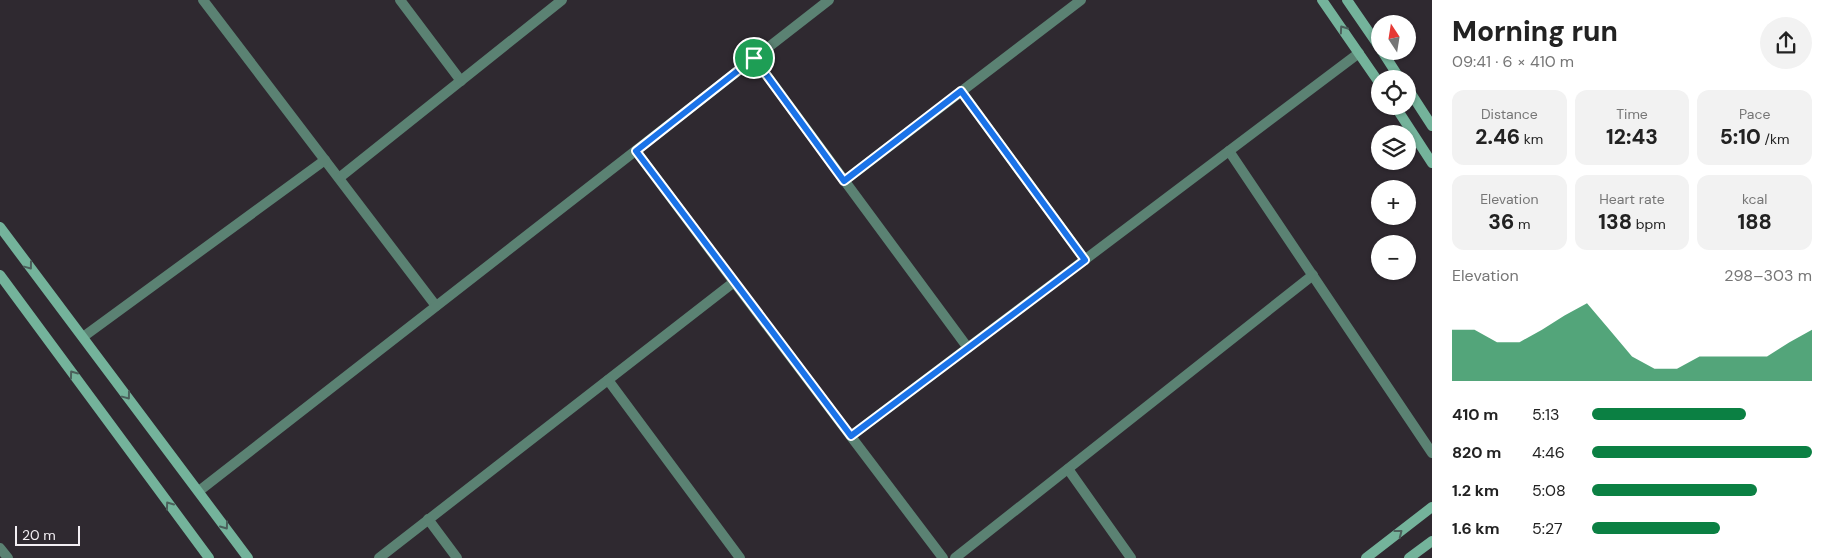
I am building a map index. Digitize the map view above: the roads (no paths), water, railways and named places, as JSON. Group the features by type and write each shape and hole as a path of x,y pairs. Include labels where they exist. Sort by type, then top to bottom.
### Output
{"street":[{"path":"203,0 436,306"},
{"path":"400,0 461,81"},
{"path":"339,178 562,0"},
{"path":"199,490 829,0"},
{"path":"844,181 1081,0"},
{"path":"1322,0 1371,71"},
{"path":"1348,0 1371,35"},
{"path":"851,436 1359,53"},
{"path":"754,58 968,348"},
{"path":"961,91 1085,260"},
{"path":"1416,101 1432,126"},
{"path":"1400,115 1432,163"},
{"path":"636,151 943,558"},
{"path":"1230,151 1432,453"},
{"path":"82,337 325,160"},
{"path":"0,227 199,490 248,558"},
{"path":"0,275 209,558"},
{"path":"954,558 1313,275"},
{"path":"379,558 734,282"},
{"path":"608,380 740,558"},
{"path":"1068,468 1131,558"},
{"path":"1366,558 1432,507"},
{"path":"428,519 457,558"},
{"path":"1409,558 1432,540"},
{"path":"0,548 8,558"}]}
